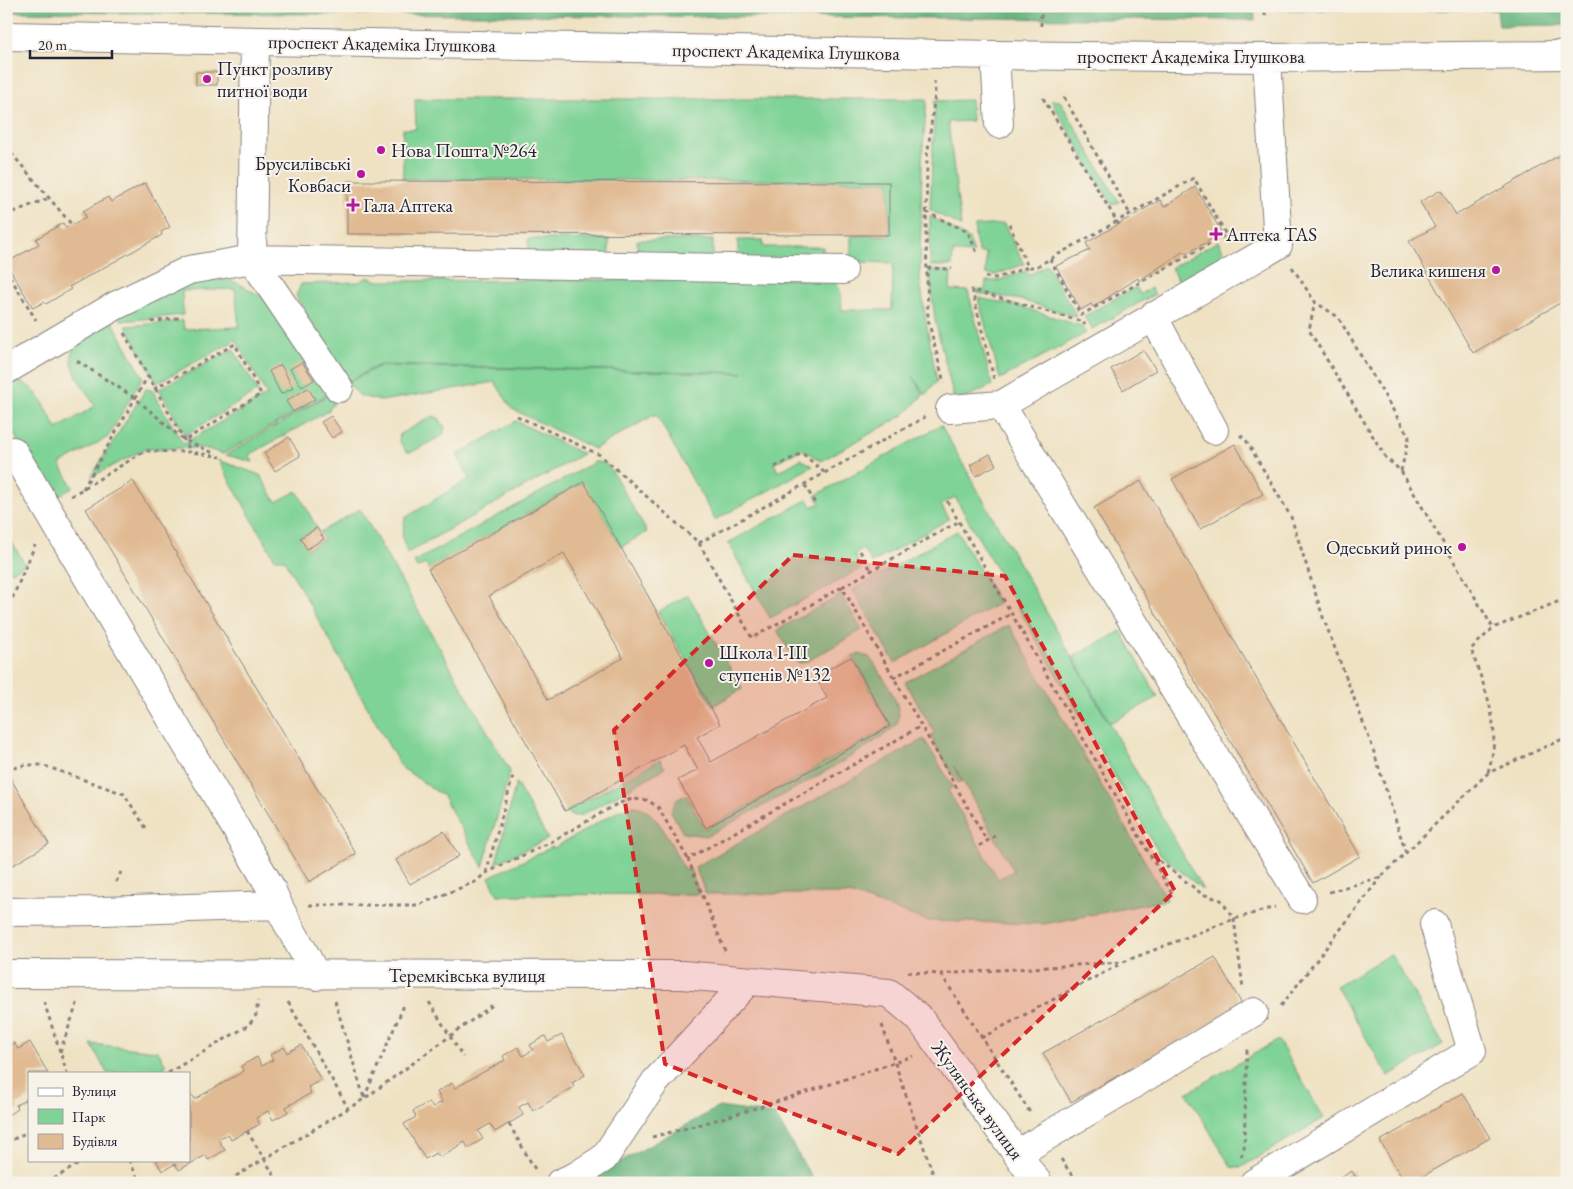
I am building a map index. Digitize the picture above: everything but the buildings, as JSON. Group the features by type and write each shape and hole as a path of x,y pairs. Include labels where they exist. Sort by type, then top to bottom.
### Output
{"street":[{"name":"проспект Академіка Глушкова","path":"6,36 995,55 1267,58 1567,55"},
{"path":"255,41 252,259 339,388"},
{"path":"995,55 999,124"},
{"path":"950,409 998,396 1153,316 1278,245 1267,58"},
{"path":"6,370 115,306 189,270 252,259 843,270"},
{"path":"1153,316 1223,430"},
{"path":"998,396 1302,899"},
{"path":"9,446 49,510 271,888 277,905 304,950 316,976"},
{"path":"6,912 104,912 277,905"},
{"path":"1254,1183 1472,1051 1434,924"},
{"name":"Теремківська вулиця","path":"6,974 316,976 682,975 889,993 919,1018"},
{"path":"549,1179 576,1176 604,1158 655,1082 748,981"},
{"path":"1017,1154 1266,1011"},
{"name":"Жулянська вулиця","path":"919,1018 1038,1183"}],"path":[{"path":"1265,6 1265,16"},
{"path":"699,543 934,412 950,409 928,319 927,158 935,93 931,54"},
{"path":"1064,97 1130,214"},
{"path":"1042,98 1118,223"},
{"path":"6,147 72,225"},
{"path":"985,277 997,278 1028,267 1036,267 1118,223 1130,214 1194,178 1226,235 1081,315"},
{"path":"6,215 49,198"},
{"path":"926,212 968,232 977,253"},
{"path":"1010,224 1028,267"},
{"path":"1278,245 1314,302 1338,317 1408,437 1401,471"},
{"path":"1050,259 1087,328"},
{"path":"927,268 952,269"},
{"path":"6,270 51,344 135,398 184,440 221,457 191,452 145,451 49,510 6,613"},
{"path":"998,396 972,290 1083,322"},
{"path":"1314,302 1309,330 1386,458 1401,471 1493,628"},
{"path":"120,326 191,452"},
{"path":"154,389 235,344 261,394 184,440"},
{"path":"82,489 148,376"},
{"path":"517,416 600,455 699,543 752,638 958,522"},
{"path":"1223,430 1246,440 1291,517 1323,617 1371,743 1406,853"},
{"path":"775,467 802,453 825,473"},
{"path":"805,484 816,505"},
{"path":"947,501 1174,897"},
{"path":"860,551 871,570"},
{"path":"842,587 987,841"},
{"path":"1488,773 1494,754 1494,719 1471,649 1493,628 1567,598"},
{"path":"893,678 1011,614"},
{"path":"688,859 921,726"},
{"path":"1266,1011 1381,876 1488,773 1567,737"},
{"path":"6,770 25,765 42,765 124,794 146,828"},
{"path":"486,873 513,776"},
{"path":"277,905 418,905 476,882 486,873 551,842 617,804 632,799 647,800 658,807 688,859 726,955"},
{"path":"980,846 995,836"},
{"path":"1151,854 1202,894 1221,900 1234,919"},
{"path":"982,1038 1122,962 1234,919 1381,876"},
{"path":"902,972 940,974 1122,962"},
{"path":"940,974 1077,1183"},
{"path":"870,991 936,1183"},
{"path":"334,1000 364,1099"},
{"path":"232,1183 236,1176 264,1158 364,1099 499,1000"},
{"path":"44,1001 67,1072"},
{"path":"60,1053 78,1001"},
{"path":"170,1072 249,1025 256,1015 258,1001"},
{"path":"287,1001 348,1108"},
{"path":"364,1099 406,1001"},
{"path":"428,1001 464,1057"},
{"path":"1247,1050 1253,1042"},
{"path":"612,1146 727,1118 940,1047"},
{"path":"509,1124 549,1179"},
{"path":"247,1131 279,1183"},
{"path":"6,1144 28,1132"},
{"path":"47,1183 82,1162"},
{"path":"130,1162 140,1183"}],"highlighted area":[{"path":"793,555 1005,576 1175,891 898,1154 665,1064 614,730"}],"green space":[{"path":"6,6 1254,6 1255,20 6,12"},
{"path":"1279,6 1567,6 1567,25 1499,26 1497,10 1278,10"},
{"path":"415,99 927,99 922,161 920,278 937,381 925,395 913,376 923,395 904,415 821,461 802,449 774,463 778,472 801,459 813,466 715,520 656,414 594,449 512,409 495,382 381,401 360,396 348,383 379,366 743,373 379,365 347,382 296,296 301,284 359,282 368,277 378,281 827,279 839,287 842,310 892,310 893,263 851,262 851,236 889,235 889,181 403,179 403,129 416,129"},
{"path":"971,100 972,121 948,122 961,226 930,210 935,101"},
{"path":"1051,100 1060,101 1119,202 1112,205"},
{"path":"930,216 969,239 974,253 953,252 952,266 930,266"},
{"path":"1004,224 1024,264 996,275 986,274 986,253 979,253 975,238 975,226"},
{"path":"528,239 609,239 609,260 529,261"},
{"path":"637,240 713,240 713,262 638,261"},
{"path":"738,240 763,240 763,247 823,247 823,262 738,261"},
{"path":"1218,241 1227,258 1181,285 1171,268"},
{"path":"1047,265 1077,317 1021,300 977,293 977,290 985,290 986,281 997,281 1025,271 1029,275"},
{"path":"929,270 951,272 950,290 968,291 992,385 955,403 935,320"},
{"path":"214,278 238,283 267,300 329,393 223,454 204,448 145,449 91,477 146,389 152,390 183,444 267,395 236,340 157,383 126,326 183,321 184,329 239,327 235,289 182,291 183,315 122,321 118,316 180,282"},
{"path":"1136,287 1140,294 1151,288 1155,294 1092,329 1084,316"},
{"path":"978,298 1019,306 1081,326 1086,333 1000,379"},
{"path":"111,319 143,377 108,437 60,464 73,488 50,500 24,455 6,416 6,383 16,381 24,383 31,388 44,404 57,429 95,406 76,375 73,366 73,349 78,342"},
{"path":"233,349 258,391 185,435 159,389"},
{"path":"328,395 334,403 328,411 249,455 253,462 226,455"},
{"path":"433,416 439,418 445,428 443,435 412,452 407,452 399,441 400,434"},
{"path":"516,421 583,454 407,553 402,537 405,518 470,478 457,455"},
{"path":"941,425 1203,890 1159,853 955,497 941,505 949,519 872,563 863,549 854,554 862,568 770,618 728,543 808,499 812,507 820,503 816,495"},
{"path":"218,460 260,475 276,502 297,491 317,528 300,537 307,549 324,540 320,532 360,509 510,771 483,867 443,796 401,767 284,559 275,559"},
{"path":"595,462 605,463 612,471 647,532 621,547 583,482 429,569 425,564 417,568 414,562"},
{"path":"957,531 999,603 895,663 853,590"},
{"path":"6,533 25,564 6,574"},
{"path":"688,595 742,689 713,706 658,612"},
{"path":"841,595 862,630 806,662 800,663 795,661 777,630"},
{"path":"1009,625 1167,900 1044,924 928,921 849,894 706,894 695,867 924,739 953,787 948,790 998,879 1014,871 954,766 962,781 958,783 930,736 935,733 905,682"},
{"path":"1121,631 1158,697 1110,723 1073,657"},
{"path":"859,654 869,657 894,697 899,714 898,721 890,730 843,761 707,836 683,833 671,811 676,800 686,795 705,829 890,726 852,656"},
{"path":"660,760 665,768 582,815 572,816 565,812"},
{"path":"516,783 548,839 496,863"},
{"path":"634,806 643,808 658,822 685,871 690,869 700,894 498,895 489,877 552,847 554,848 618,811"},
{"path":"1391,954 1443,1044 1388,1076 1336,986"},
{"path":"1278,1040 1324,1118 1240,1168 1231,1167 1187,1093"},
{"path":"91,1044 158,1051 166,1066 156,1072 106,1072"},
{"path":"719,1107 775,1115 815,1183 582,1183"}],"place":[{"name":"Пункт розливу питної води","path":"207,79"},
{"name":"Нова Пошта №264","path":"381,150"},
{"name":"Брусилівські Ковбаси","path":"361,174"},
{"name":"Гала Аптека","path":"353,205"},
{"name":"Аптека TAS","path":"1216,234"},
{"name":"Велика кишеня","path":"1496,270"},
{"name":"Одеський ринок","path":"1462,547"},
{"name":"Школа І-ІІІ ступенів №132","path":"709,663"}]}
